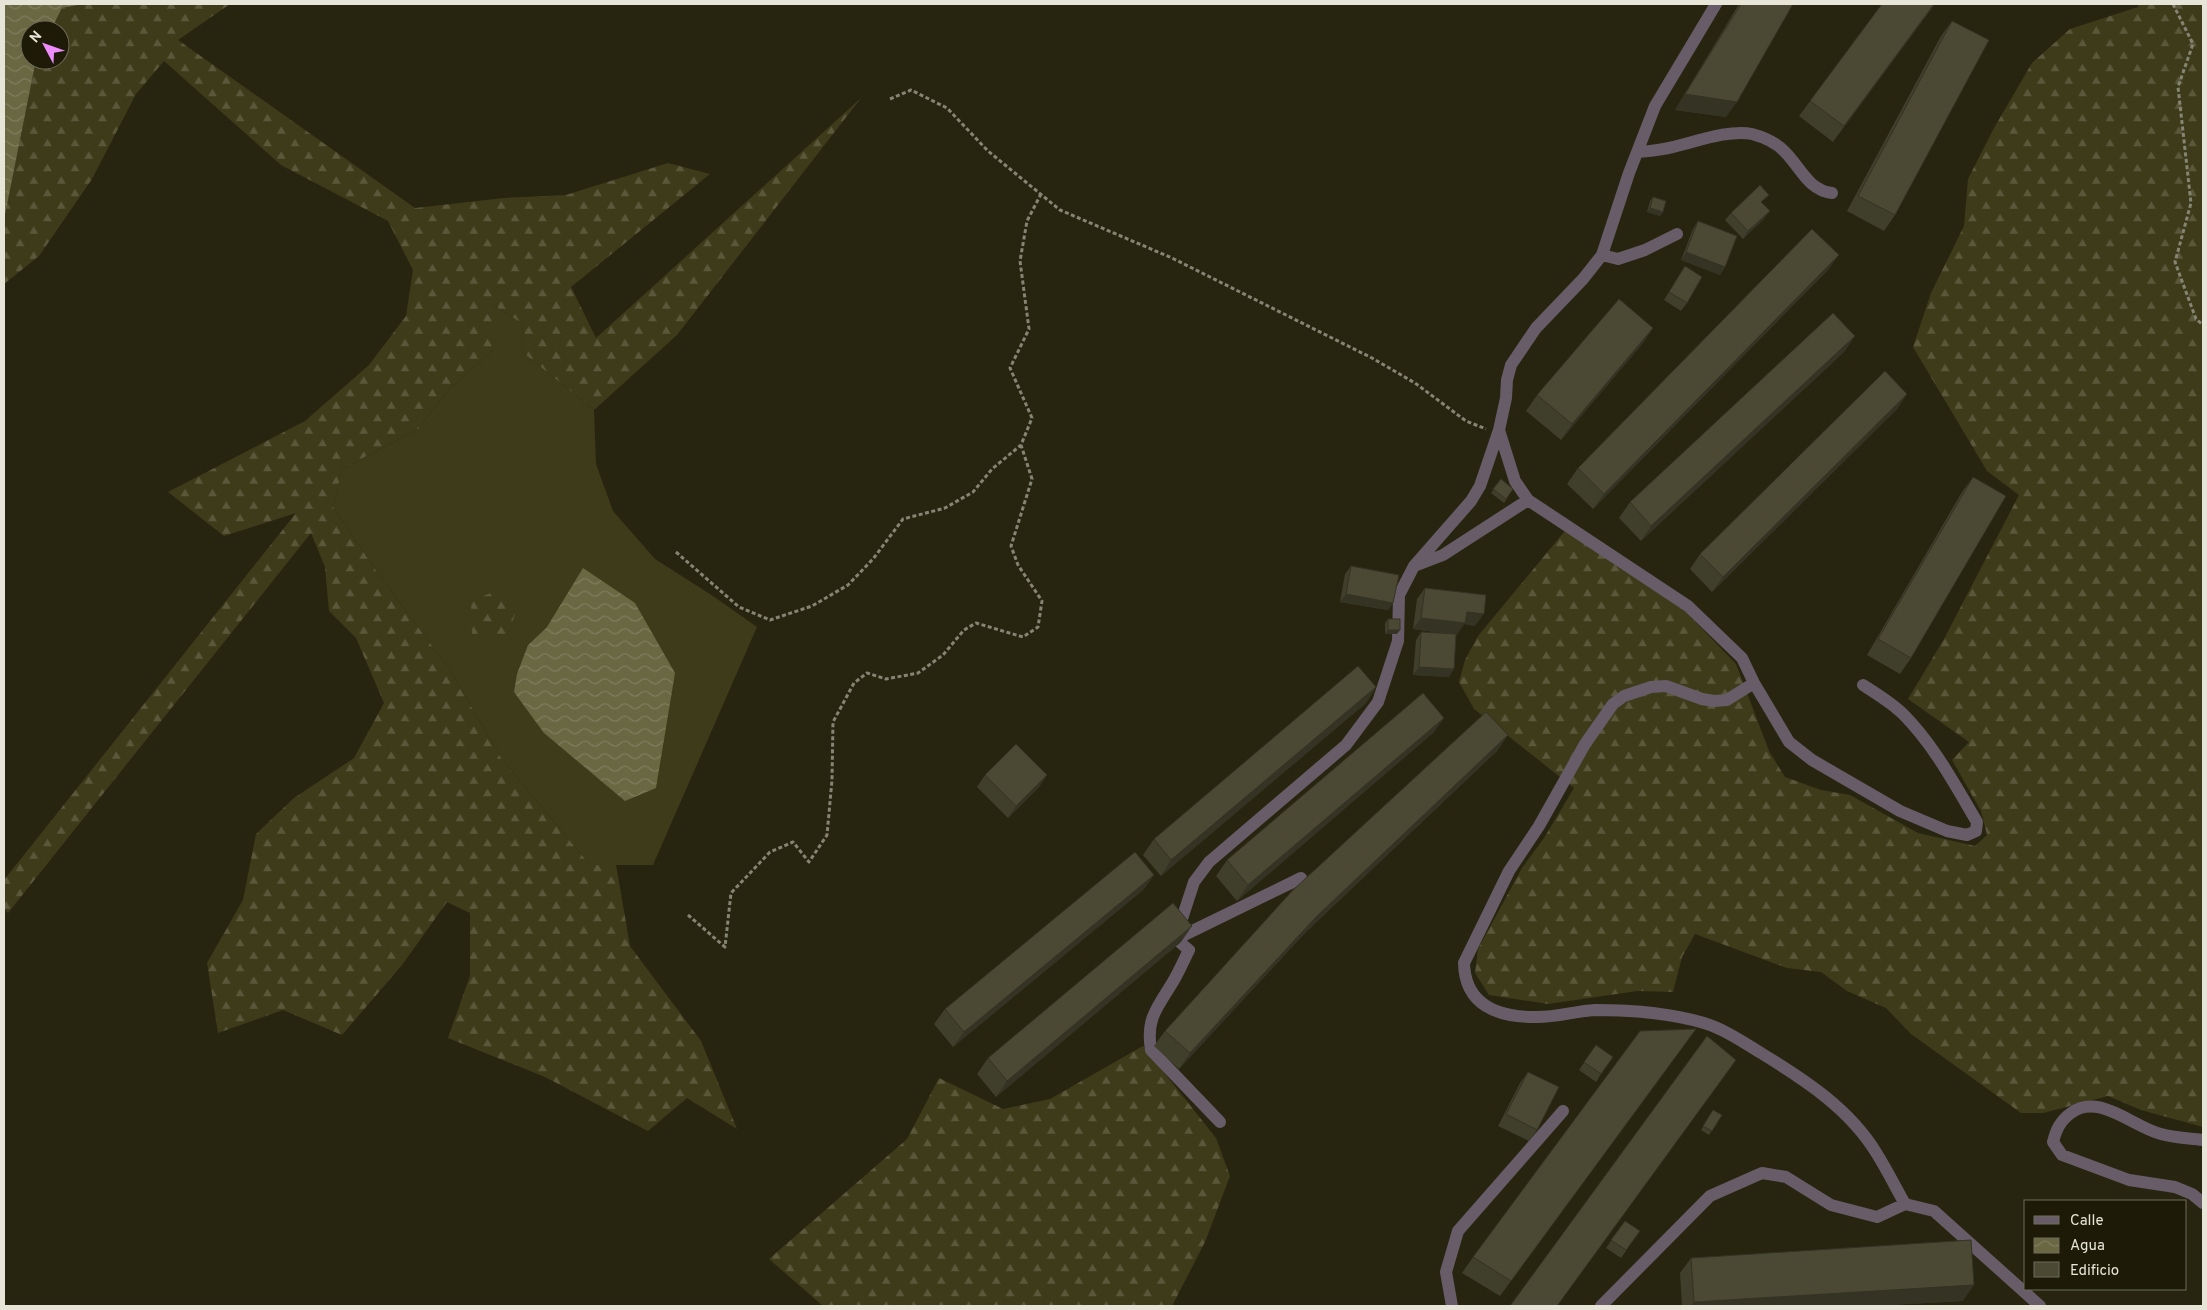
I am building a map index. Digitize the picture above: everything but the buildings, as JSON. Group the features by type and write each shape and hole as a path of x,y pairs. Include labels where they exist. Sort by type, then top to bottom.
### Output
{"street":[{"path":"1176,939 1194,882 1209,862 1346,745 1378,702 1398,641 1399,595 1414,566 1471,501 1480,486 1499,430 1511,365 1536,328 1583,279 1602,255 1630,173 1656,106 1716,4"},
{"path":"1639,152 1670,148 1710,138 1742,133 1752,134 1784,150 1816,189 1832,193"},
{"path":"1602,255 1618,259 1644,250 1677,234"},
{"path":"1499,430 1515,481 1528,500 1688,606 1742,658 1754,683 1790,742 1812,760 1900,811 1947,831 1967,836 1976,831 1977,822 1918,729 1902,713 1863,684"},
{"path":"1414,566 1443,555 1528,500"},
{"path":"1754,683 1727,700 1714,701 1666,686 1652,687 1624,696 1613,704 1585,744 1539,826 1509,871 1464,963 1464,975 1469,989 1478,1002 1495,1012 1535,1018 1594,1010 1652,1013 1705,1023 1734,1036 1828,1097 1877,1153 1905,1204"},
{"path":"1176,939 1301,878"},
{"path":"1176,939 1189,950 1179,972 1150,1021 1149,1036 1151,1050 1220,1122"},
{"path":"2203,1140 2161,1134 2137,1126 2109,1110 2089,1106 2076,1110 2064,1118 2056,1131 2054,1142 2062,1155 2129,1180 2175,1187 2192,1194 2203,1203"},
{"path":"1452,1306 1446,1272 1458,1231 1563,1111"},
{"path":"1601,1306 1710,1196 1762,1173 1786,1176 1831,1204 1877,1216 1905,1204 1934,1210 2040,1306"}],"path":[{"path":"2172,4 2193,44 2178,87 2191,203 2175,262 2196,319 2203,324"},
{"path":"890,100 911,90 946,108 988,151 1060,210 1172,258 1372,358 1415,382 1466,421 1482,429 1499,430"},
{"path":"676,552 738,607 770,620 812,606 848,585 873,559 903,519 945,508 972,492 992,469 1021,444 1032,418 1010,368 1029,329 1020,261 1027,221 1041,194"},
{"path":"688,915 725,946 731,894 770,852 793,842 809,862 828,835 832,780 833,722 854,682 867,673 886,679 918,672 943,655 964,630 976,623 1023,637 1038,627 1042,601 1018,565 1011,546 1032,478 1021,444"}],"green space":[{"path":"84,4 230,4 178,40 415,208 504,198 566,195 668,163 710,174 571,287 596,338 861,98 677,335 594,410 521,351 523,324 493,305 493,350 450,388 418,429 342,469 333,507 379,575 450,670 501,758 590,865 616,865 630,946 701,1041 737,1129 687,1098 648,1131 545,1077 448,1038 470,976 470,913 447,902 402,965 342,1035 283,1010 218,1033 207,963 243,900 256,834 294,798 354,758 384,703 356,638 329,611 325,567 311,533 8,913 4,909 4,880 296,513 224,536 168,492 305,421 369,365 406,316 413,270 388,221 281,165 164,61 136,94 92,179 39,256 4,284 4,220 34,70 70,70 70,20 56,20 62,8"},
{"path":"2139,4 2203,4 2203,1127 2141,1110 2108,1096 2043,1113 2021,1113 1911,1034 1886,1008 1847,991 1821,972 1787,968 1695,934 1682,957 1673,992 1637,991 1548,1004 1489,995 1475,973 1478,949 1522,868 1544,838 1574,788 1474,709 1459,682 1465,660 1478,636 1569,526 1684,610 1736,664 1769,751 1785,777 1821,790 1850,795 1918,833 1975,846 1987,835 1981,811 1952,760 1969,742 1908,699 1944,639 2019,495 1987,471 1913,347 1931,293 1964,226 1968,179 1994,128 2032,63 2070,29 2138,7"},
{"path":"493,305 523,324 521,351 594,410 596,464 613,511 655,559 757,627 653,865 590,865 501,758 450,670 379,575 333,507 342,469 418,429 450,388 493,350","holes":["547,627 662,744 656,788 528,645"]},
{"path":"503,589 516,612 506,639 472,639 471,600"},
{"path":"1143,1046 1216,1138 1230,1176 1205,1242 1172,1306 823,1306 769,1259 907,1139 939,1078 1003,1109 1050,1099"}],"water":[{"path":"4,4 84,4 62,8 56,20 20,20 20,70 34,70 4,220"},
{"path":"583,568 635,603 675,673 656,788 625,801 544,733 514,692 517,674 528,645 547,627"}]}
